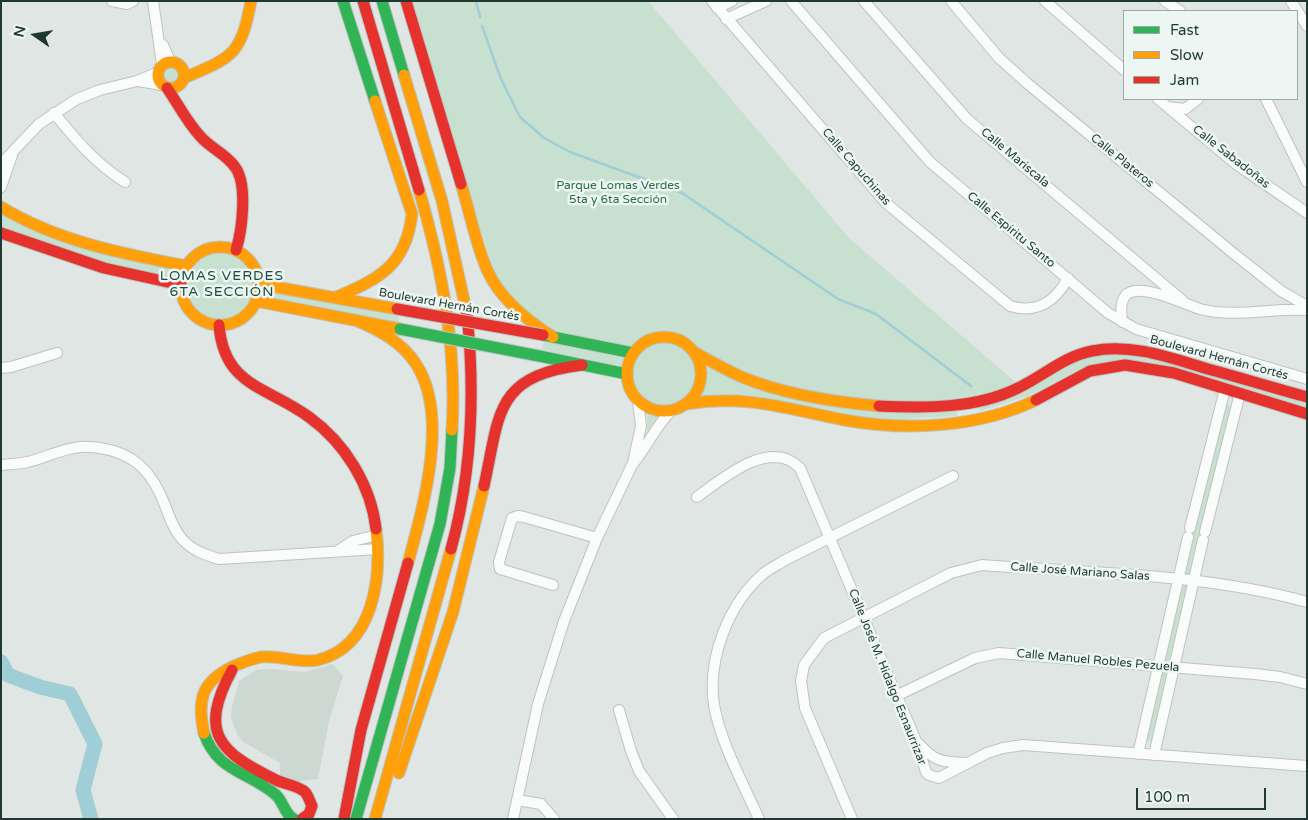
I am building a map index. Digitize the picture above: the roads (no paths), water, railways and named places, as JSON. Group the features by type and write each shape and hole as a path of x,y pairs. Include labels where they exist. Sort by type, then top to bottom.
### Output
{"main road":[{"path":"164,86 182,77 224,62 236,51 246,29 251,1"},
{"path":"334,298 365,285 388,270 399,260 407,245 411,230 412,214 343,1"},
{"path":"356,819 440,524 450,468 454,396 452,348 445,293 420,195 363,1"},
{"path":"375,819 455,534 466,472 471,414 471,354 466,303 442,201 382,1"},
{"path":"406,1 488,272 510,304 548,336"},
{"path":"163,66 182,77"},
{"path":"163,66 164,86 178,102 188,122 200,137 227,160 231,181 240,195 242,231 236,250"},
{"path":"178,102 182,77"},
{"path":"1,207 11,214 56,233 109,249 186,266"},
{"path":"1,233 104,268 181,285"},
{"path":"222,246 236,250 253,264 259,284 256,301 247,314 234,322 219,325 204,322 192,313 184,300 181,285 186,266 208,248 222,246"},
{"name":"Boulevard Hernán Cortés","path":"259,284 633,353"},
{"path":"256,301 627,374"},
{"path":"344,819 361,729 398,605 420,517 430,456 432,430 431,403 426,384 414,362 390,336 355,320"},
{"path":"219,325 221,350 229,366 244,379 311,418 342,448 361,478 367,492 377,535 376,575 368,615 356,635 345,647 326,658 304,661 264,657 253,659 232,670 220,673 211,680 202,701 201,718 203,732 211,750 224,765 276,795 290,817 294,819"},
{"path":"686,404 697,391 700,384 701,367 694,352 681,341 664,337 646,341 633,353 627,374 632,393 638,401 654,410 671,411 686,404 708,398 739,398 856,423 894,426 963,421 1014,410 1046,395 1081,373 1113,365 1160,371 1225,388 1307,414"},
{"name":"Boulevard Hernán Cortés","path":"694,352 759,383 825,398 891,407 961,404 999,396 1021,387 1073,357 1088,352 1119,349 1154,353 1307,397"},
{"path":"386,819 396,783 460,589 476,524 498,418 508,398 531,379 551,370 582,365"},
{"path":"977,401 979,418"},
{"path":"961,404 963,421"},
{"path":"232,670 216,703 214,719 222,743 231,754 282,784 305,792 312,806 309,814 302,819"}],"street":[{"path":"112,1 127,4 133,1"},
{"path":"1,164 38,124 77,99 100,90 138,81 163,66 153,1"},
{"path":"714,5 732,1"},
{"path":"726,18 766,1"},
{"name":"Calle Espíritu Santo","path":"791,1 930,162 1108,313 1136,329 1307,379"},
{"name":"Calle Mariscala","path":"864,1 968,119 1182,300"},
{"name":"Calle Plateros","path":"950,1 999,58 1028,84 1232,253 1307,308"},
{"path":"1045,1 1123,69"},
{"path":"1165,1 1178,10"},
{"name":"Calle Capuchinas","path":"714,5 886,203 1010,306 1021,309 1033,308 1047,303 1060,292 1068,278"},
{"path":"1298,12 1307,26"},
{"path":"138,81 164,86"},
{"name":"Calle Sabadoñas","path":"1159,100 1236,164 1307,213"},
{"path":"1168,107 1186,108 1197,100"},
{"path":"1266,100 1307,182"},
{"path":"54,113 85,151 103,167 125,182"},
{"path":"1,187 14,152"},
{"name":"Calle Plateros","path":"1122,322 1121,303 1129,292 1138,290 1182,300 1199,308 1220,313 1307,308"},
{"path":"1,368 11,367 57,353"},
{"path":"1138,754 1188,529 1225,388"},
{"path":"1154,755 1211,506 1240,393"},
{"path":"638,401 645,437"},
{"path":"513,819 538,704 564,621 597,538 632,465 635,447 671,411"},
{"path":"1,465 26,463 65,450 89,446 114,450 137,461 151,476 172,523 183,540 199,553 220,559 338,550 378,549"},
{"name":"Calle José M. Hidalgo Esnaurrizar","path":"697,497 737,470 755,461 776,456 787,459 800,468 929,775 939,778 945,777 965,764 1003,748 1024,746 1307,766"},
{"path":"759,819 728,748 714,705 713,676 730,618 754,584 765,573 787,559 953,476"},
{"path":"1196,503 1211,506"},
{"path":"553,585 500,569 502,552 512,518 524,517 597,538"},
{"path":"338,550 353,541 377,535"},
{"name":"Calle José Mariano Salas","path":"852,819 806,708 801,682 804,665 812,651 824,638 951,573 982,565 1194,580 1244,587 1307,602"},
{"name":"Calle Manuel Robles Pezuela","path":"896,696 988,654 1016,654 1280,677 1307,684"},
{"path":"620,710 631,751 639,770 673,819"},
{"path":"916,741 931,757 948,763 965,764"},
{"path":"517,800 541,804 554,819"}],"waterway":[{"path":"476,1 480,17"},
{"path":"482,26 501,79 520,117 544,138 570,152 682,193 838,299 876,314 971,386"},
{"path":"1,662 8,675 40,687 70,694 95,744 83,790 91,819"}],"district":[{"name":"LOMAS VERDES 6TA SECCIÓN","path":"222,284"}],"park label":[{"name":"Parque Lomas Verdes 5ta y 6ta Sección","path":"618,193"}]}
